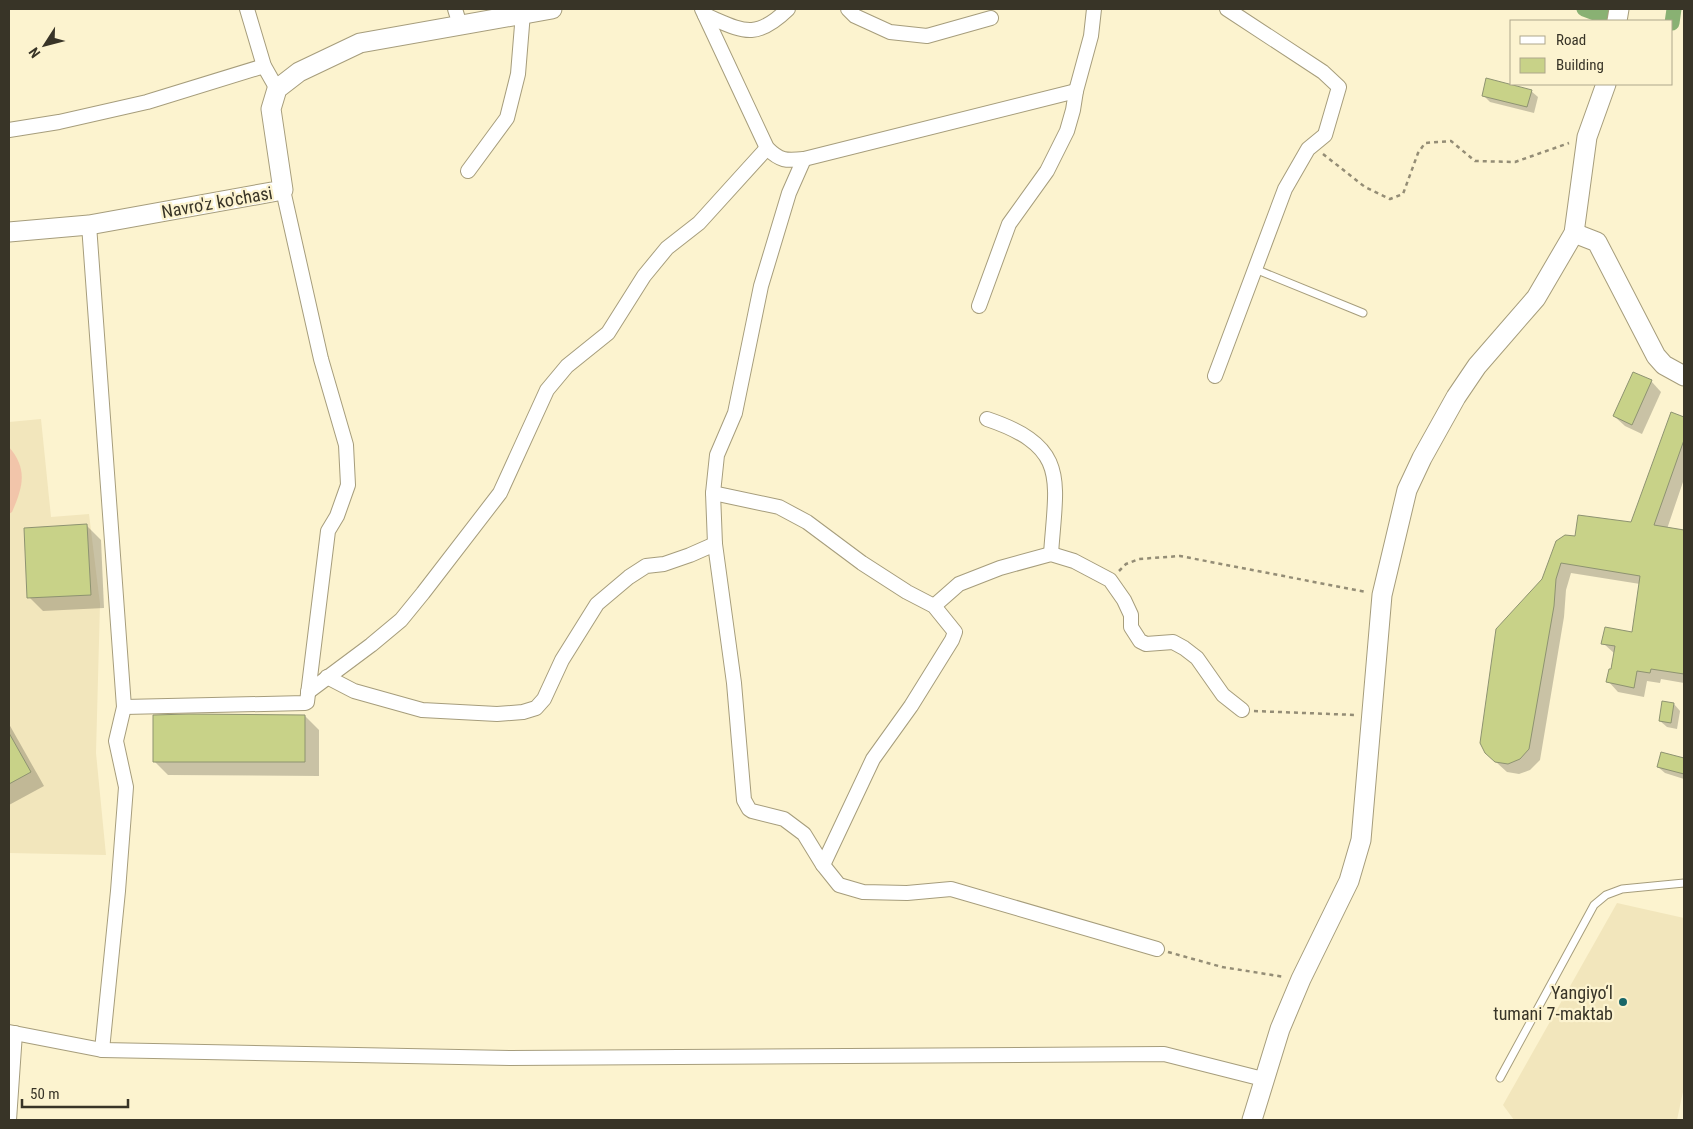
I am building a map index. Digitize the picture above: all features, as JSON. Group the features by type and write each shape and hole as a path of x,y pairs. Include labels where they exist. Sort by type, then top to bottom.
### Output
{"main road":[{"path":"277,89 299,72 360,43 458,17 523,13 552,9"},
{"path":"1252,1120 1280,1028 1301,979 1349,881 1360,840 1382,595 1407,490 1422,458 1456,397 1477,366 1536,298 1574,233 1587,137 1606,85"},
{"name":"Navro'z ko'chasi","path":"9,232 89,225 283,190 271,109 277,89"},
{"path":"1574,233 1597,242 1656,356 1664,365 1684,376"}],"street":[{"path":"247,9 264,66 277,89"},
{"path":"704,12 740,30 761,30 788,9"},
{"path":"848,9 855,16 890,32 927,36 990,18"},
{"path":"979,306 1009,224 1046,172 1067,131 1092,36 1094,9"},
{"path":"1214,376 1285,189 1308,149 1325,135 1339,87 1323,72 1227,9"},
{"path":"704,12 767,148 774,155 786,161 804,159 1076,91"},
{"path":"468,171 507,118 518,74 523,13"},
{"path":"9,130 59,122 146,102 264,66"},
{"path":"308,692 371,645 393,626 423,593 500,493 547,390 567,366 608,333 644,276 667,248 699,223 767,148"},
{"path":"804,159 789,193 761,286 735,413 717,455 714,493 715,544 734,683 744,800 752,811 784,819 804,834 823,865 839,885 863,892 907,893 951,889 1156,949"},
{"path":"124,707 305,703 308,692 328,532 337,516 348,484 346,445 321,359 283,190"},
{"path":"89,225 124,707 116,741 126,787 102,1050"},
{"path":"986,419 1003,425 1032,441 1042,450 1055,474 1056,486 1051,554"},
{"path":"714,493 779,507 807,522 862,563 907,592 934,606 954,632 952,640 911,706 873,759 823,865"},
{"path":"327,677 354,691 422,710 497,714 523,712 536,708 544,699 562,660 598,604 629,577 646,566 664,564 715,544"},
{"path":"934,606 959,584 1000,568 1051,554 1074,561 1110,580 1131,614 1131,627 1140,641 1146,644 1173,642 1184,648 1197,658 1223,695 1242,710"},
{"path":"9,1120 12,1032 102,1050 510,1058 1164,1054 1263,1079"}],"lane":[{"path":"1255,268 1363,313"},
{"path":"1500,1078 1594,905 1606,895 1622,889 1684,883"}],"path":[{"path":"1312,146 1365,187 1390,199 1402,194 1418,153 1425,143 1451,141 1475,161 1515,162 1587,137"},
{"path":"1110,580 1126,564 1139,559 1180,556 1382,595"},
{"path":"1242,710 1370,716"},
{"path":"1156,949 1222,967 1301,979"}],"shaded area":[{"path":"41,419 51,517 89,514 100,604 96,753 106,855 9,853 9,422"},
{"path":"9,447 19,463 22,478 16,503 9,514"},
{"name":"Yangiyo‘l tumani 7-maktab","path":"1617,903 1684,918 1684,1087 1677,1120 1514,1120 1503,1105"}],"building":[{"path":"1486,78 1532,90 1527,107 1482,96"},
{"path":"1633,372 1652,380 1632,425 1613,416"},
{"path":"1671,412 1684,417 1684,440 1654,525 1684,530 1684,674 1651,669 1650,673 1637,671 1634,688 1606,682 1609,669 1611,669 1615,646 1601,644 1605,627 1632,632 1640,576 1561,563 1556,579 1554,606 1529,749 1520,759 1508,764 1495,762 1485,753 1480,743 1496,629 1542,579 1556,541 1565,535 1575,536 1578,515 1631,522"},
{"path":"87,524 91,595 27,598 24,528"},
{"path":"1662,701 1674,703 1671,723 1659,721"},
{"path":"153,715 305,715 305,762 153,762"},
{"path":"9,733 31,772 9,784"},
{"path":"1661,752 1684,758 1684,774 1657,767"}],"waterway":[{"path":"1584,9 1613,20"},
{"path":"1672,20 1674,9"}],"place":[{"name":"Yangiyo‘l tumani 7-maktab","path":"1623,1002"}]}
